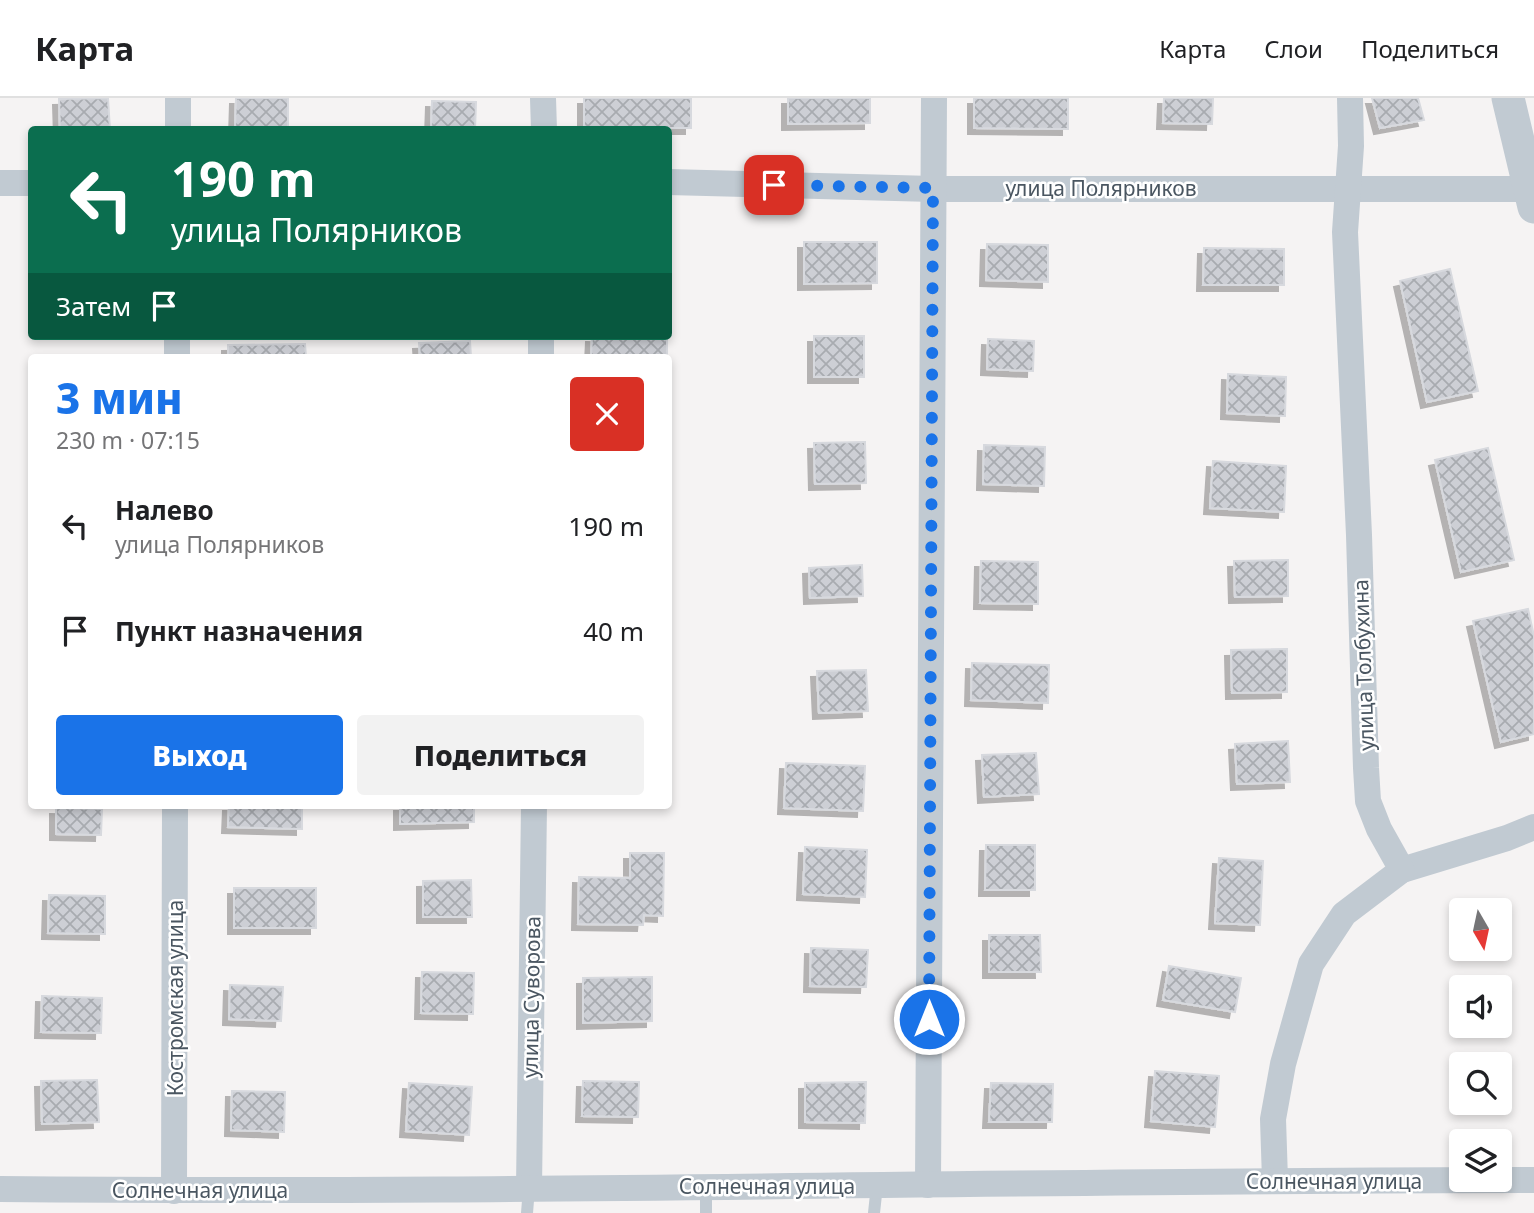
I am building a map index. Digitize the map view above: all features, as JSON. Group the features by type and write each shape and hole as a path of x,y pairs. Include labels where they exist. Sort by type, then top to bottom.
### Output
{"street":[{"path":"178,98 178,126"},
{"path":"543,98 544,126"},
{"path":"928,1185 934,98"},
{"name":"улица Толбухина","path":"1350,98 1351,146 1345,232 1359,521 1367,790 1368,801 1379,829 1402,870"},
{"path":"1508,98 1533,195"},
{"name":"улица Полярников","path":"672,182 933,188 1348,187 1533,195"},
{"path":"0,183 28,183"},
{"name":"Костромская улица","path":"174,1191 176,809"},
{"name":"улица Суворова","path":"528,1201 534,809"},
{"path":"1275,1180 1273,1119 1283,1063 1311,964 1344,914 1402,870 1534,827"},
{"name":"Солнечная улица","path":"0,1189 528,1201 706,1186 1534,1180"}],"lane":[{"path":"874,1213 877,1185"},
{"path":"706,1186 706,1213"}],"building":[{"path":"108,98 110,126 60,126 59,99"},
{"path":"236,98 288,98 288,126 235,126"},
{"path":"584,98 691,98 691,128 584,126"},
{"path":"788,98 870,98 870,123 788,124"},
{"path":"974,98 1068,98 1068,129 974,128"},
{"path":"1164,98 1213,98 1212,124 1163,123"},
{"path":"1372,98 1418,98 1424,120 1380,128"},
{"path":"432,101 476,102 475,126 431,126"},
{"path":"804,242 877,242 877,283 804,284"},
{"path":"987,244 1048,245 1048,282 986,280"},
{"path":"1204,248 1284,249 1284,285 1203,285"},
{"path":"1450,269 1478,391 1427,402 1400,281"},
{"path":"814,336 864,336 864,377 814,377"},
{"path":"988,339 1034,341 1033,371 987,369"},
{"path":"592,340 667,340 667,354 591,354"},
{"path":"470,341 471,354 420,354 419,343"},
{"path":"305,344 306,354 228,354 228,345"},
{"path":"1228,374 1286,377 1285,416 1227,413"},
{"path":"865,442 866,483 815,484 814,443"},
{"path":"984,445 1045,447 1044,486 983,484"},
{"path":"1488,448 1514,560 1461,572 1435,460"},
{"path":"1213,461 1286,466 1284,512 1210,508"},
{"path":"1288,560 1288,596 1235,597 1234,561"},
{"path":"981,561 1038,562 1038,604 980,603"},
{"path":"862,565 863,596 810,598 809,568"},
{"path":"1528,609 1534,636 1534,734 1501,742 1473,621"},
{"path":"1287,649 1287,692 1232,693 1231,650"},
{"path":"972,663 1049,665 1048,703 971,700"},
{"path":"866,670 868,711 819,713 817,671"},
{"path":"1288,741 1290,782 1237,784 1235,744"},
{"path":"1036,753 1039,794 984,797 982,755"},
{"path":"786,763 865,766 863,811 784,808"},
{"path":"56,809 102,809 101,835 56,834"},
{"path":"229,809 302,809 302,829 228,827"},
{"path":"400,809 474,809 474,822 400,824"},
{"path":"986,845 1035,845 1035,890 985,890"},
{"path":"805,847 867,850 865,897 803,894"},
{"path":"630,853 664,853 663,916 644,915 643,925 578,924 579,877 630,878"},
{"path":"1219,858 1263,861 1260,925 1215,923"},
{"path":"471,880 472,917 423,917 423,881"},
{"path":"234,888 316,888 316,928 234,928"},
{"path":"49,895 105,896 105,934 48,933"},
{"path":"989,935 1040,935 1041,972 989,972"},
{"path":"811,948 868,950 866,987 810,986"},
{"path":"1169,966 1241,978 1235,1012 1163,1000"},
{"path":"422,972 474,973 473,1014 421,1013"},
{"path":"652,977 652,1021 583,1023 583,978"},
{"path":"230,985 283,987 281,1021 229,1019"},
{"path":"42,996 102,998 101,1033 41,1032"},
{"path":"1155,1071 1219,1076 1215,1127 1151,1121"},
{"path":"97,1080 99,1122 42,1124 41,1081"},
{"path":"583,1081 639,1082 638,1117 582,1116"},
{"path":"866,1082 865,1123 805,1122 805,1083"},
{"path":"409,1083 472,1087 469,1135 406,1131"},
{"path":"991,1083 1053,1084 1052,1122 989,1122"},
{"path":"232,1091 285,1092 284,1132 231,1130"}],"route":[{"path":"774,185 933,188 929,1019"}]}
